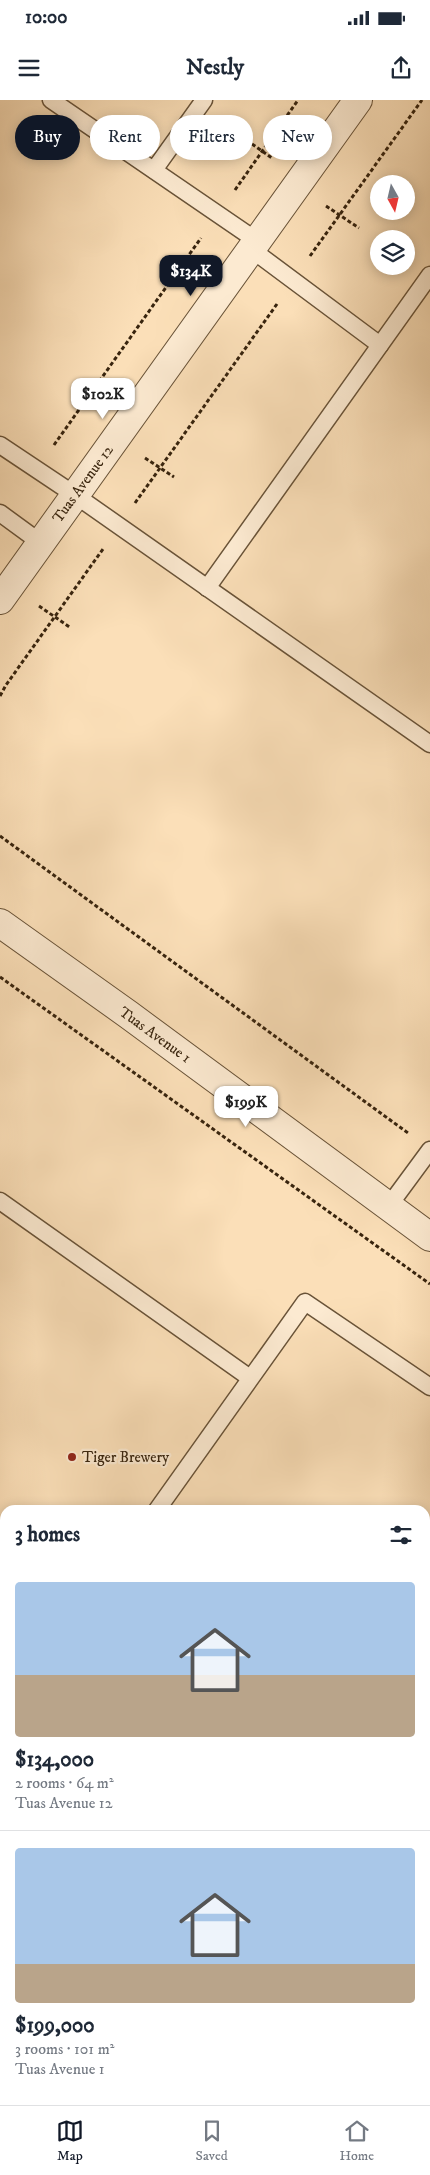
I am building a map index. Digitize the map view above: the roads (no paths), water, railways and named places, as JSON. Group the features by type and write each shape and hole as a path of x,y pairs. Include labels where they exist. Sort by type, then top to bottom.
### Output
{"street":[{"name":"Tuas Avenue 12","path":"0,600 358,100"},
{"name":"Tuas Avenue 1","path":"0,923 129,1015 430,1237"}],"lane":[{"path":"51,100 218,214 293,281 380,345"},
{"path":"154,170 204,100"},
{"path":"207,588 430,275"},
{"path":"0,445 75,495 430,744"},
{"path":"0,512 41,543"},
{"path":"388,1207 430,1150"},
{"path":"0,1201 250,1378"},
{"path":"161,1505 304,1302 430,1387"}],"place":[{"name":"Tiger Brewery","path":"72,1457"}]}
